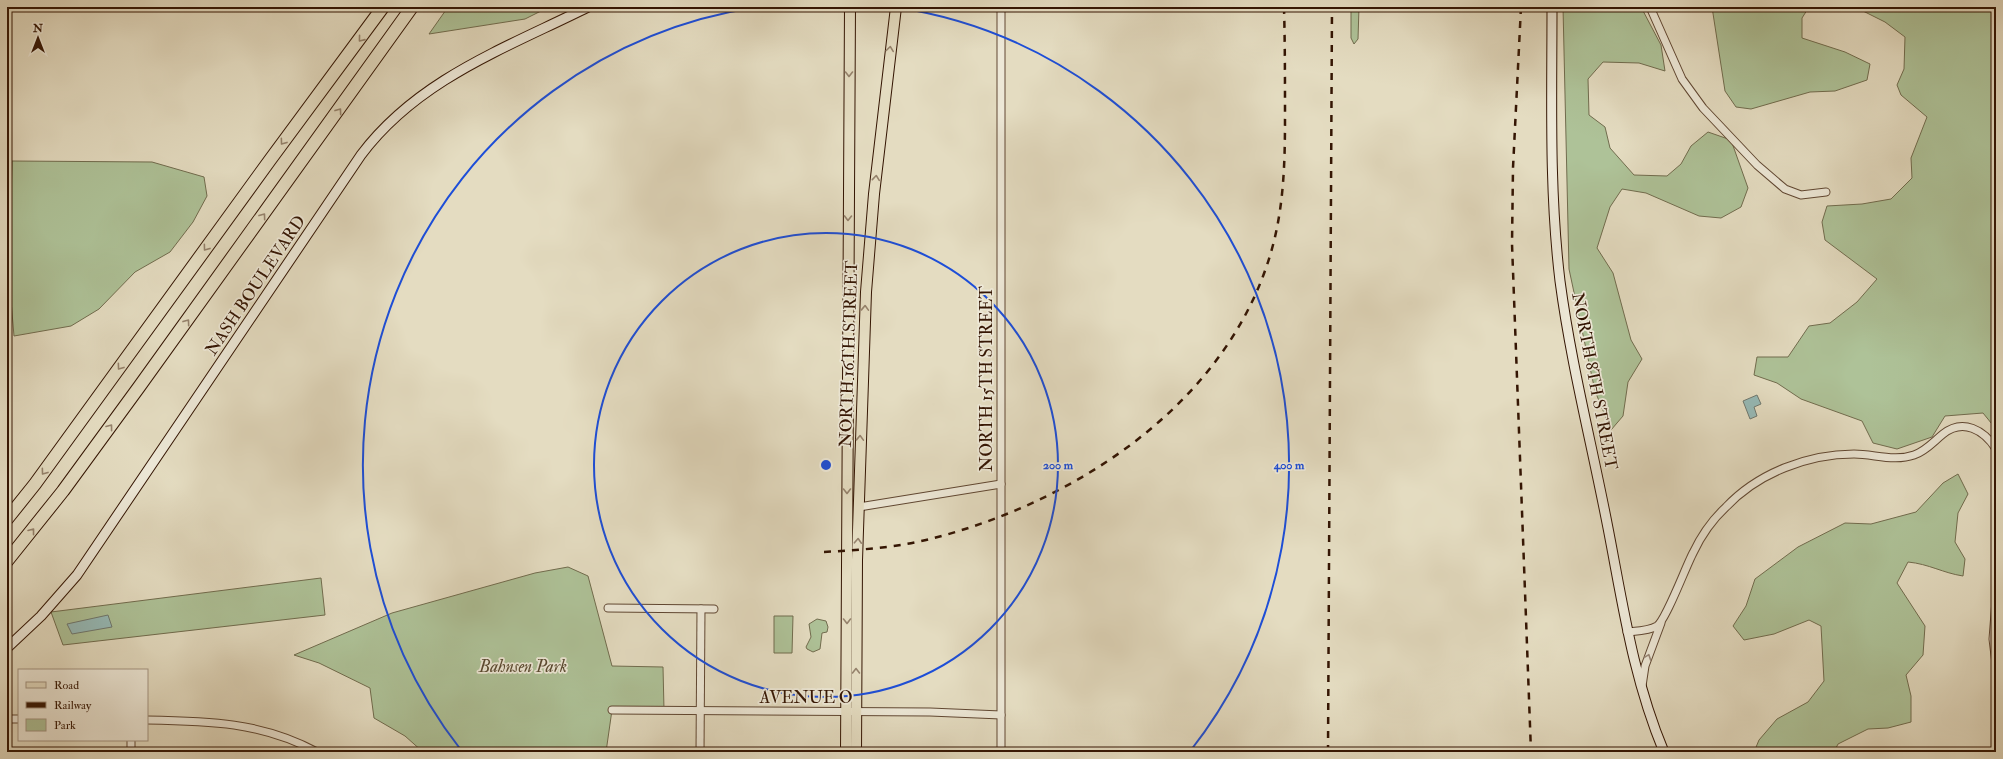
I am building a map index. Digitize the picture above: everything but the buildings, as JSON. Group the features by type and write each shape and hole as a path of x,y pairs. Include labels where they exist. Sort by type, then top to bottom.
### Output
{"highway":[{"path":"7,519 35,484 383,7"},
{"path":"7,561 63,491 140,387 412,7"}],"main road":[{"name":"NORTH 16TH STREET","path":"850,7 851,712 856,752"},
{"name":"NORTH 16TH STREET","path":"846,752 851,712 867,272 876,171 896,7"}],"street":[{"name":"NASH BOULEVARD","path":"7,648 41,616 78,575 361,155 385,126 415,99 453,74 588,7"},
{"name":"NORTH 15TH STREET","path":"1001,7 1001,752"},
{"name":"NORTH 8TH STREET","path":"1552,7 1552,180 1561,282 1580,396 1627,632 1642,694 1664,752"},
{"path":"1650,7 1682,79 1703,108 1757,165 1785,189 1801,195 1826,192"},
{"path":"1642,694 1645,666 1661,623 1694,552 1711,524 1739,494 1768,476 1798,462 1827,456 1855,454 1905,458 1924,451 1949,430 1963,427 1971,428 1984,433 1996,448"},
{"path":"859,507 1001,484"},
{"path":"1996,600 1993,633 1996,664"},
{"path":"608,608 714,609"},
{"path":"700,752 701,609"},
{"path":"1627,632 1649,629 1661,623"},
{"name":"AVENUE O","path":"612,710 1001,715"},
{"path":"7,719 18,719"},
{"path":"148,720 202,720 252,727 288,738 317,752"},
{"path":"131,741 131,752"}],"green space":[{"path":"448,7 549,7 525,19 429,34"},
{"path":"1351,7 1359,7 1358,39 1354,44 1351,38"},
{"path":"1563,7 1641,7 1661,45 1665,71 1639,63 1603,62 1588,79 1589,115 1605,127 1610,148 1634,175 1667,176 1681,164 1691,146 1708,132 1731,140 1748,188 1741,207 1721,218 1699,216 1646,193 1622,189 1610,207 1597,248 1613,273 1631,340 1642,359 1628,382 1623,416 1611,430 1595,391 1569,269"},
{"path":"1712,7 1809,7 1802,18 1802,38 1845,52 1870,64 1867,80 1835,91 1810,92 1751,109 1736,107 1725,91"},
{"path":"1855,7 1996,7 1996,429 1983,413 1945,416 1932,437 1897,449 1873,443 1862,421 1801,399 1777,383 1754,375 1757,357 1788,357 1809,326 1830,323 1857,302 1877,279 1825,240 1822,222 1827,206 1862,204 1891,199 1912,178 1911,158 1927,117 1901,95 1897,85 1904,69 1905,37 1885,22"},
{"path":"12,161 152,162 204,177 207,196 193,222 170,252 135,272 99,309 71,326 14,336 9,277"},
{"path":"1958,474 1968,494 1958,513 1955,542 1965,559 1963,576 1908,562 1897,583 1925,626 1923,655 1906,675 1911,696 1911,722 1888,728 1868,729 1838,744 1834,752 1754,752 1759,740 1777,719 1808,702 1824,681 1821,626 1809,620 1774,634 1744,640 1733,626 1746,606 1755,579 1798,547 1845,523 1871,524 1916,512 1943,483"},
{"name":"Bahnsen Park","path":"568,567 588,576 612,666 663,667 664,710 612,710 606,752 423,752 405,736 374,718 370,688 319,663 294,655 392,613 535,573"},
{"path":"321,578 325,615 63,645 51,612"},
{"path":"774,616 793,616 792,653 774,653"},
{"path":"817,619 826,621 828,627 827,632 822,633 820,649 813,652 806,647 811,637 809,624"}],"water":[{"path":"1757,395 1761,404 1754,407 1757,416 1750,419 1743,401"},
{"path":"108,615 112,627 72,634 67,624"}],"railway":[{"path":"824,552 888,547 926,540 983,523 1039,500 1093,470 1143,435 1188,394 1226,347 1255,295 1275,237 1282,193 1284,163 1284,7"},
{"path":"1328,752 1332,7"},
{"path":"1521,7 1513,168 1512,244 1531,752"}]}
